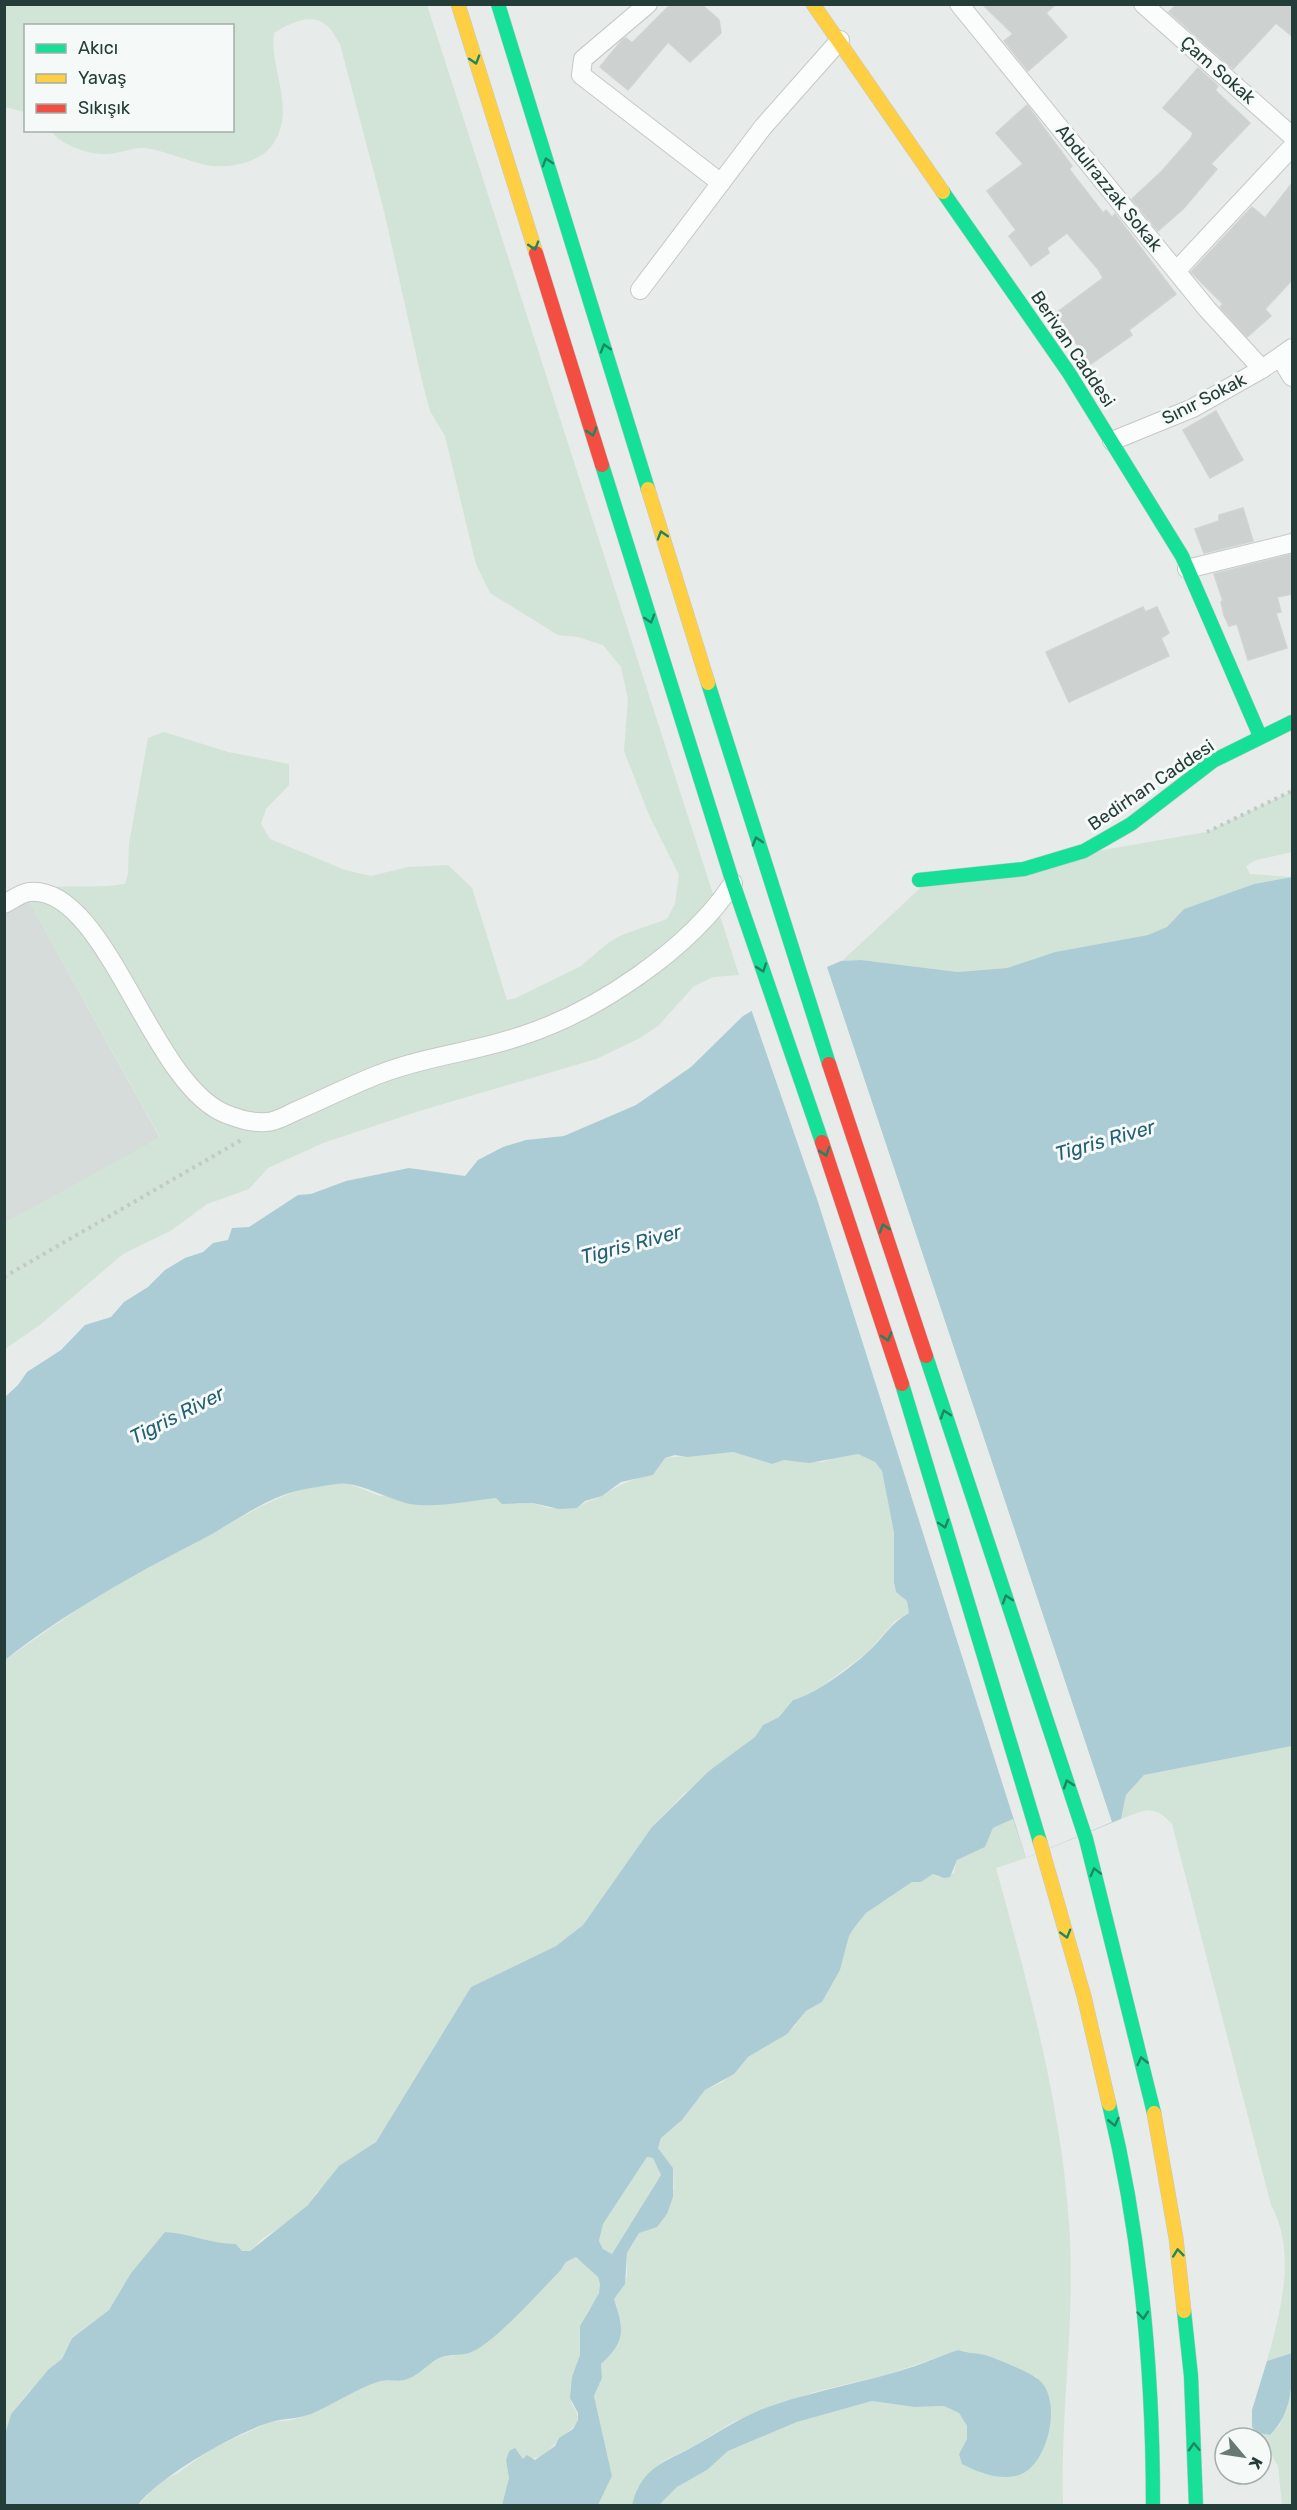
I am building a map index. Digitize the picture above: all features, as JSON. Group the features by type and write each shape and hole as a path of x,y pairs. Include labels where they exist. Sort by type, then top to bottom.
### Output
{"main road":[{"path":"458,4 733,883 875,1297 1084,1996 1114,2123 1133,2220 1153,2416 1153,2505"},
{"path":"498,4 774,897 1086,1839 1153,2107 1176,2238 1191,2376 1196,2505"},
{"name":"Berivan Caddesi","path":"813,4 1069,373 1112,441 1187,569 1260,736"},
{"name":"Bedirhan Caddesi","path":"920,880 985,877 1029,870 1085,851 1114,835 1205,766 1260,736 1293,722"}],"street":[{"path":"648,4 583,59 581,75 721,183"},
{"name":"Abdulrazzak Sokak","path":"958,4 1207,309 1262,369"},
{"name":"Çam Sokak","path":"1143,4 1293,136"},
{"path":"640,290 763,127 840,40"},
{"path":"1177,270 1293,147"},
{"path":"1286,353 1293,377"},
{"name":"Sınır Sokak","path":"1112,441 1193,408 1286,353"},
{"path":"1187,569 1293,543"},
{"path":"4,904 28,892 52,896 64,903 94,934 180,1077 200,1099 247,1122 269,1122 380,1074 423,1060 520,1037 555,1023 603,998 657,961 718,906 733,883"}],"path":[{"path":"1207,832 1293,791"},
{"path":"4,1277 269,1122"}],"shaded area":[{"path":"25,894 160,1138 5,1223 5,904"}],"green space":[{"path":"5,5 427,5 739,975 713,977 694,986 658,1026 640,1038 596,1059 416,1112 323,1143 268,1168 249,1189 207,1204 172,1230 123,1254 41,1324 5,1349 5,1223 160,1137 25,894 50,888 125,884 128,874 129,844 148,738 164,732 228,752 289,764 289,785 266,809 261,824 270,839 345,870 371,876 408,867 448,865 472,888 507,1000 516,998 581,966 608,943 622,935 667,919 675,904 679,875 649,815 624,751 628,699 621,667 603,645 578,637 558,635 490,593 476,564 445,436 430,411 384,211 340,44 332,31 320,21 307,19 274,33 275,61 283,103 280,131 267,151 240,164 211,166 145,148 108,154 93,153 69,145 52,132 234,132 234,24 24,24 24,112 5,107"},
{"path":"1292,791 1292,852 1256,860 1246,866 1250,874 1292,877 1254,884 1184,909 1168,927 1148,935 1055,952 1007,968 958,972 861,960 842,961 929,880 1207,832"},
{"path":"733,1452 771,1464 783,1460 823,1462 840,1455 858,1454 875,1462 882,1471 894,1533 896,1592 907,1601 909,1613 895,1621 868,1652 807,1697 793,1700 779,1717 763,1725 755,1737 684,1794 652,1827 583,1925 556,1946 471,1987 376,2142 317,2192 307,2206 293,2219 263,2238 250,2251 242,2251 236,2244 165,2232 131,2273 109,2310 72,2337 62,2359 26,2395 11,2414 5,2434 5,1660 94,1598 262,1506 295,1491 338,1483 349,1484 380,1496 390,1495 428,1505 496,1498 518,1504 533,1503 548,1508 577,1508 627,1482 653,1475 665,1458"},
{"path":"1292,1746 1292,2353 1267,2361 1284,2282 1283,2242 1279,2223 1271,2205 1172,1824 1159,1813 1148,1810 1121,1819 1126,1795 1144,1775"},
{"path":"1014,1819 1026,1858 996,1868 1042,2044 1059,2133 1069,2224 1071,2294 1063,2505 659,2505 677,2487 707,2470 728,2451 797,2422 872,2401 914,2407 944,2406 959,2413 967,2426 967,2439 959,2454 1032,2466 1044,2447 1037,2377 987,2356 958,2350 889,2374 814,2392 733,2422 694,2446 663,2461 638,2488 632,2505 598,2505 612,2476 594,2396 602,2378 601,2364 606,2359 617,2307 614,2299 627,2277 627,2253 639,2233 674,2189 673,2168 658,2148 661,2138 682,2120 705,2090 723,2082 748,2057 794,2027 806,2011 822,2002 840,1970 849,1936 866,1913 912,1882 921,1882 933,1874 940,1877 954,1873 957,1860 985,1847 993,1828"},
{"path":"647,2157 653,2158 661,2175 612,2254 603,2249 599,2241 603,2224"},
{"path":"576,2257 594,2273 600,2284 599,2293 582,2327 581,2353 571,2403 577,2415 577,2423 549,2450 537,2458 523,2459 518,2452 509,2451 506,2460 509,2478 502,2505 138,2506 158,2483 178,2473 213,2448 270,2422 292,2420 311,2414 365,2386 384,2380 397,2381 442,2357 453,2356 484,2344 560,2271 566,2262"},
{"path":"1292,2389 1292,2505 1282,2505 1278,2466 1273,2458 1273,2432 1280,2425"}],"water":[{"name":"Tigris River","path":"1292,877 1292,1746 1144,1775 1126,1795 1121,1819 1026,1858 1013,1819 993,1828 985,1847 957,1860 950,1877 944,1878 933,1874 921,1882 912,1882 866,1913 849,1936 840,1970 822,2002 806,2011 787,2034 748,2057 734,2074 705,2090 682,2120 661,2138 658,2148 673,2168 673,2197 667,2214 657,2227 639,2233 627,2253 625,2284 614,2299 620,2319 621,2334 615,2348 601,2364 602,2378 594,2396 612,2476 598,2505 502,2505 509,2478 506,2460 509,2451 515,2448 523,2459 527,2455 535,2460 555,2446 559,2438 573,2429 578,2420 578,2413 570,2398 572,2377 580,2355 580,2326 599,2293 600,2284 598,2277 576,2257 566,2262 507,2326 474,2351 442,2357 419,2373 401,2381 384,2380 372,2384 311,2414 256,2427 219,2445 180,2469 148,2494 138,2505 5,2505 5,2434 11,2414 49,2369 62,2359 72,2338 109,2310 131,2273 165,2232 236,2244 242,2251 250,2251 307,2206 339,2166 376,2142 471,1987 556,1946 583,1925 652,1827 709,1771 755,1737 763,1725 779,1717 793,1700 822,1687 853,1665 897,1621 909,1613 907,1601 896,1592 894,1533 882,1471 875,1462 858,1454 809,1463 784,1460 772,1464 733,1452 687,1457 675,1455 665,1458 653,1475 621,1482 602,1496 585,1501 577,1508 559,1509 533,1503 502,1504 496,1498 442,1505 410,1504 344,1484 296,1491 259,1507 124,1582 51,1626 5,1660 5,1397 18,1385 27,1372 61,1350 85,1325 111,1317 124,1302 148,1287 165,1270 185,1258 203,1252 213,1243 228,1240 232,1228 249,1227 298,1195 311,1194 346,1181 409,1168 465,1176 478,1160 503,1147 526,1140 564,1136 636,1105 691,1067 743,1016 841,961 861,960 958,972 1007,968 1055,952 1148,935 1167,927 1184,909 1254,884","holes":["647,2157 653,2158 661,2175 612,2254 603,2249 599,2241 603,2224"]},
{"path":"958,2350 985,2355 1002,2362 1035,2377 1044,2386 1049,2398 1050,2429 1038,2458 1030,2469 1019,2475 997,2477 962,2464 959,2454 967,2439 967,2426 959,2413 944,2406 914,2407 872,2401 797,2422 728,2451 707,2470 677,2487 659,2505 632,2505 642,2482 656,2467 760,2410 792,2399 898,2372"},
{"path":"1292,2353 1290,2397 1283,2417 1273,2431 1273,2426 1252,2426 1252,2410 1267,2361"}],"pier":[{"path":"826,964 1112,1822 1026,1858 818,1202 751,1009"}],"building":[{"path":"671,4 701,4 719,20 721,33 690,62 668,42 628,90 600,67 622,40 626,38 632,43"},
{"path":"982,4 1056,4 1046,13 1067,37 1028,71 1004,41 1013,34"},
{"path":"1177,4 1293,4 1293,37 1276,23 1233,69 1169,12"},
{"path":"1198,68 1218,86 1215,90 1250,123 1211,164 1217,169 1183,209 1158,231 1132,199 1162,171 1191,138 1193,133 1163,108"},
{"path":"1027,105 1072,166 1069,169 1103,213 1106,210 1112,217 1115,214 1176,294 1129,330 1132,335 1091,364 1055,314 1103,278 1098,269 1067,233 1047,248 1049,253 1031,266 1009,236 1016,230 987,191 1023,164 996,133"},
{"path":"1293,182 1293,279 1265,309 1271,316 1247,337 1220,307 1223,304 1191,272 1252,207 1265,218"},
{"path":"1216,411 1243,460 1210,478 1183,430"},
{"path":"1243,508 1253,541 1204,553 1195,529 1219,521 1219,515"},
{"path":"1293,554 1293,594 1277,597 1281,612 1276,613 1287,648 1248,660 1237,624 1229,626 1224,615 1221,602 1223,601 1214,574"},
{"path":"1143,607 1145,612 1157,607 1169,633 1161,638 1169,656 1069,702 1046,652"}],"traffic: fast":[{"path":"498,4 648,489"},
{"path":"943,192 1069,373 1182,556 1260,736"},
{"path":"602,465 733,883 822,1142"},
{"path":"708,683 829,1064"},
{"path":"919,880 1024,869 1084,851 1131,824 1213,761 1292,722"},
{"path":"926,1356 1086,1839 1154,2113"},
{"path":"902,1384 1040,1842"},
{"path":"1109,2104 1129,2203 1143,2304 1151,2405 1153,2506"},
{"path":"1184,2311 1191,2376 1196,2506"}],"traffic: slow":[{"path":"458,4 536,253"},
{"path":"813,4 943,192"},
{"path":"648,489 708,683"},
{"path":"1040,1842 1084,1996 1109,2104"},
{"path":"1154,2113 1176,2238 1184,2311"}],"traffic: jam":[{"path":"536,253 602,465"},
{"path":"829,1064 926,1356"},
{"path":"822,1142 902,1384"}]}
